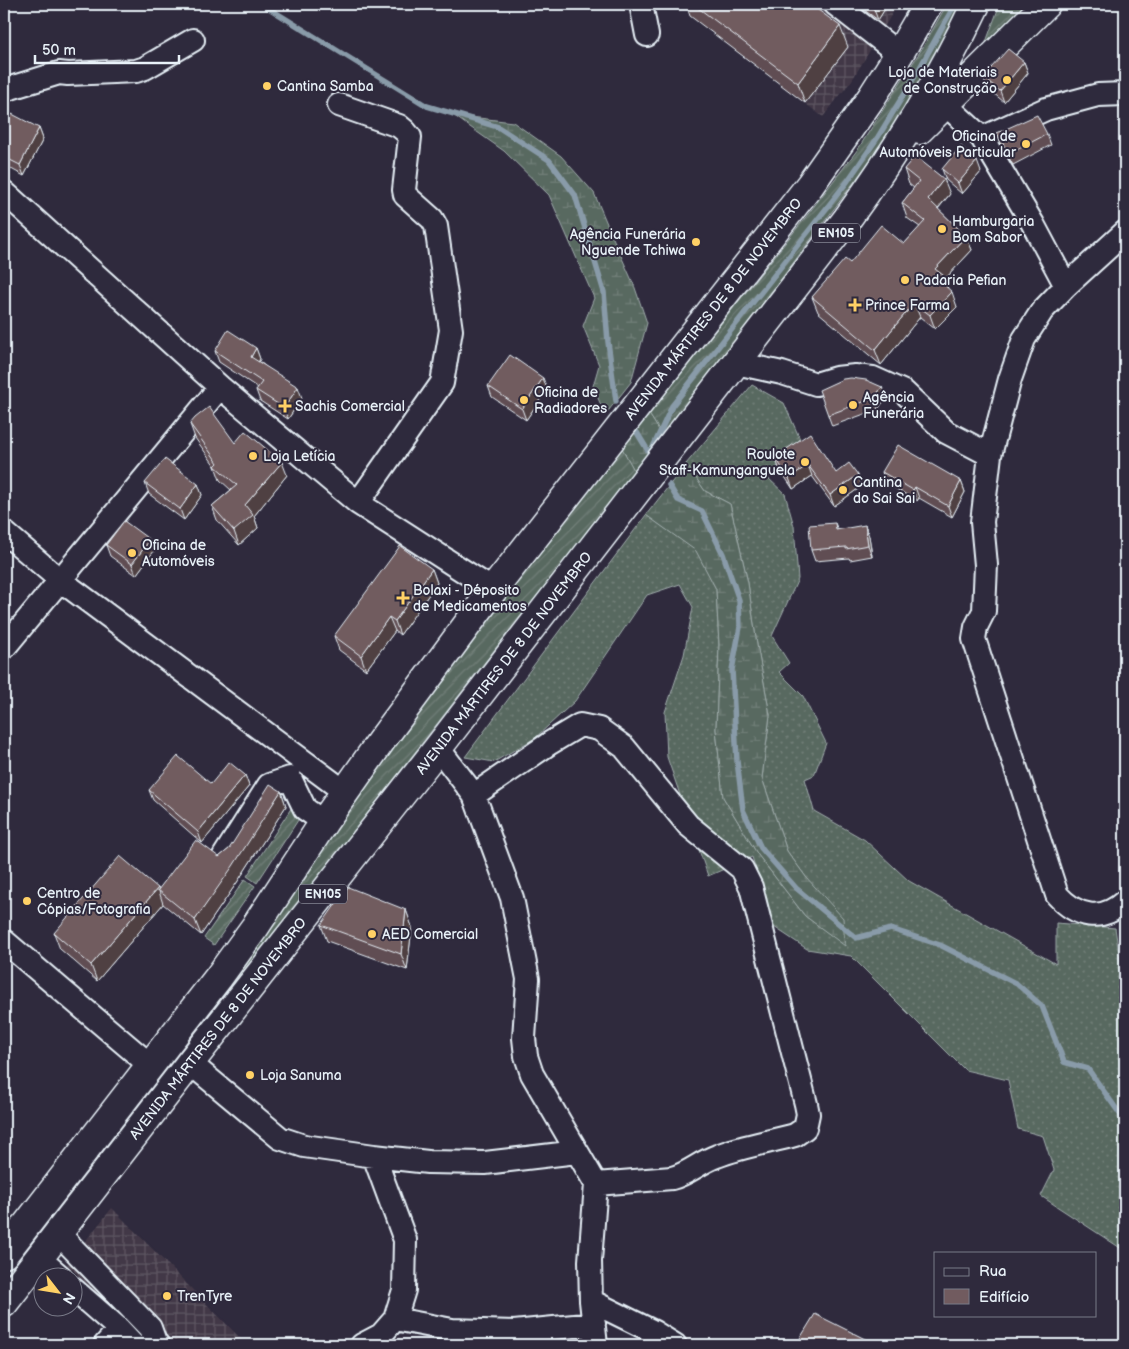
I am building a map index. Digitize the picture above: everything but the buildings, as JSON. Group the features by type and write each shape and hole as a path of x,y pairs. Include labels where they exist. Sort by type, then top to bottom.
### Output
{"main road":[{"name":"AVENIDA MÁRTIRES DE 8 DE NOVEMBRO","path":"4,1254 151,1066 250,934 324,822 419,689 493,590 810,185 852,127 900,54 928,4"},
{"name":"AVENIDA MÁRTIRES DE 8 DE NOVEMBRO","path":"4,1303 438,748 847,219 891,158 942,72 976,4"},
{"path":"891,158 1046,4"}],"street":[{"path":"641,4 647,36"},
{"path":"835,4 900,54"},
{"path":"4,90 59,73 136,71 145,68 193,40"},
{"path":"982,138 1046,109 1098,95 1125,94"},
{"path":"339,104 399,126 410,137 405,195 432,219 436,226 451,330 442,383 358,503"},
{"path":"945,104 982,138 1033,224 1066,286"},
{"path":"4,192 220,387 358,503 493,590"},
{"path":"1125,232 1066,286 1042,311 1024,339 1010,379 990,455 982,522 986,565 984,611 976,627 974,639 1056,895 1066,905 1080,913 1093,916 1118,907 1125,901"},
{"path":"736,363 782,373 816,384 836,378 856,376 873,378 904,392 946,432 990,455"},
{"path":"4,648 220,387"},
{"path":"4,532 60,580 346,792"},
{"path":"474,795 550,742 580,725 599,729 624,747 688,825 742,869 751,887 806,1104 808,1114 805,1128 796,1135 717,1155 683,1175 672,1178 596,1184"},
{"path":"395,1319 452,1330 595,1334 591,1301 590,1261 596,1184 532,1074 526,1056 524,1038 528,979 512,898 474,795 438,748"},
{"path":"224,856 269,786 290,778 302,760"},
{"path":"290,778 305,809 324,822"},
{"path":"4,943 151,1066"},
{"path":"190,1063 280,1138 304,1146 428,1162 485,1164 576,1152"},
{"path":"362,1345 381,1336 395,1319 404,1290 405,1240 374,1156"},
{"path":"58,1233 154,1336 164,1333 176,1345"},
{"path":"39,1258 48,1266"},
{"path":"82,1299 119,1340"},
{"path":"591,1301 654,1332 675,1345"}],"shaded area":[{"path":"700,4 898,4 852,80 823,117 690,16"},
{"path":"112,1208 247,1345 146,1345 82,1279 82,1266 69,1266 67,1264"}],"green space":[{"path":"947,4 961,4 922,78 876,153 663,436 649,414 858,149 923,47"},
{"path":"1000,4 1030,4 990,43 986,42"},
{"path":"453,115 513,122 561,156 594,193 634,285 647,323 631,382 605,415 593,386 599,365 583,326 594,298 549,195 504,151"},
{"path":"752,385 784,403 800,439 768,478 785,494 794,526 798,579 772,636 789,663 779,672 803,696 826,743 814,775 805,779 814,811 865,840 909,881 1056,964 1056,923 1115,928 1125,992 1125,1251 1041,1196 1054,1170 1043,1136 1018,1129 1008,1080 965,1070 851,956 807,949 774,927 752,857 708,876 667,757 665,712 684,655 693,607 680,584 647,595 575,701 535,738 494,762 465,757 646,515 697,551 716,589 719,645 716,729 723,797 758,855 805,916 845,945 806,877 787,851 762,778 770,715 748,583 730,504 705,491 686,464"},
{"path":"649,414 663,436 635,472 622,449"},
{"path":"622,448 635,472 523,613 215,1010 303,882 358,794 478,625"},
{"path":"686,464 705,491 730,504 748,583 770,715 762,778 787,851 806,877 843,918 845,946 805,916 758,855 723,797 716,729 719,645 716,589 696,551 646,515"},
{"path":"292,807 302,814 257,883 247,876"},
{"path":"245,879 255,886 214,945 204,938"}],"waterway":[{"path":"262,4 427,106 498,127 549,160 575,195 604,292 616,401"},
{"path":"650,454 672,406 847,182 878,137 918,71 955,4"},
{"path":"636,431 650,454"},
{"path":"669,485 678,500 702,511 723,554 739,600 740,627 732,670 737,761 743,810 761,848 796,888 856,938 891,929 940,945 1017,984 1042,1006 1064,1062 1088,1069 1125,1121"}],"place":[{"name":"Loja de Materiais de Construção","path":"1007,80"},
{"name":"Cantina Samba","path":"267,86"},
{"name":"Oficina de Automóveis Particular","path":"1026,144"},
{"name":"Hamburgaria Bom Sabor","path":"942,229"},
{"name":"Agência Funerária Nguende Tchiwa","path":"696,242"},
{"name":"Padaria Pefian","path":"905,280"},
{"name":"Prince Farma","path":"855,305"},
{"name":"Oficina de Radiadores","path":"524,400"},
{"name":"Agência Funerária","path":"853,405"},
{"name":"Sachis Comercial","path":"285,406"},
{"name":"Loja Letícia","path":"253,456"},
{"name":"Roulote Staff-Kamunganguela","path":"805,462"},
{"name":"Cantina do Sai Sai","path":"843,490"},
{"name":"Oficina de Automóveis","path":"132,553"},
{"name":"Bolaxi - Déposito de Medicamentos","path":"403,598"},
{"name":"Centro de Cópias/Fotografia","path":"27,901"},
{"name":"AED Comercial","path":"372,934"},
{"name":"Loja Sanuma","path":"250,1075"},
{"name":"TrenTyre","path":"167,1296"}]}
